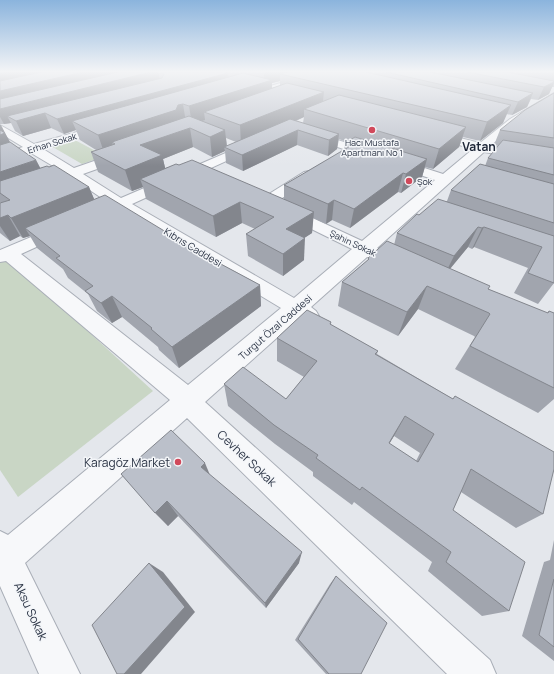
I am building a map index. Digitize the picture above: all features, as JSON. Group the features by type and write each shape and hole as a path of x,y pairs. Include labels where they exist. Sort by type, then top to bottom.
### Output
{"street":[{"name":"Turgut Özal Caddesi","path":"2,557 188,403 365,250 422,208 457,176 507,120 533,103"},
{"name":"Erhan Sokak","path":"0,158 114,124"},
{"path":"303,125 352,148 457,176"},
{"name":"Kıbrıs Caddesi","path":"5,128 33,148 120,204 322,324"},
{"path":"423,131 483,148 554,160"},
{"path":"99,214 263,141"},
{"path":"228,144 242,150"},
{"path":"336,158 352,148"},
{"path":"51,181 133,151"},
{"path":"197,170 218,180"},
{"name":"Şahin Sokak","path":"317,170 259,198 365,250 394,262"},
{"path":"4,255 71,226"},
{"name":"Cevher Sokak","path":"4,255 176,390 476,674"},
{"name":"Aksu Sokak","path":"2,557 60,674"}],"green space":[{"path":"73,139 105,156 82,164 51,146"},
{"path":"7,257 153,391 18,497 0,470 0,260"}],"building":[{"path":"0,103 23,103 0,109"},
{"path":"58,103 115,103 57,119 45,113 16,121 7,116"},
{"path":"135,103 197,103 189,106 183,104 178,105 176,110 98,135 72,121"},
{"path":"228,103 295,103 240,125 204,112"},
{"path":"318,103 373,103 466,127 439,149 304,109"},
{"path":"407,103 504,103 511,105 487,122"},
{"path":"536,103 554,103 554,138 500,130 525,110"},
{"path":"189,116 225,130 210,137 190,128 140,145 162,155 125,170 91,152 115,144 112,142"},
{"path":"290,119 339,134 329,140 298,130 242,155 224,147"},
{"path":"0,130 5,133 0,135"},
{"path":"355,137 427,159 406,174 403,173 354,209 334,200 328,204 284,185 352,145 345,143"},
{"path":"503,140 554,148 554,175 488,158"},
{"path":"10,142 36,160 0,172 0,145"},
{"path":"192,160 314,212 286,229 305,238 283,254 246,234 274,217 240,202 213,216 140,179 176,164 179,165"},
{"path":"480,164 554,184 554,223 451,190"},
{"path":"54,165 89,187 11,218 8,215 0,218 0,203 10,200 0,193 0,181"},
{"path":"105,195 204,255 260,285 172,347 151,329 152,328 112,296 101,303 85,291 93,286 56,258 60,256 25,228"},
{"path":"438,199 554,236 554,283 528,273 542,247 484,227 478,227 454,256 397,233 417,214 419,215"},
{"path":"387,241 490,286 488,289 548,313 549,311 554,313 554,388 470,346 490,314 489,313 427,286 407,312 342,282"},
{"path":"307,310 331,322 330,324 378,351 375,354 453,399 455,396 554,452 554,469 543,514 471,469 453,510 525,562 509,611 446,562 451,552 362,487 360,490 316,458 318,455 274,425 224,384 243,367 286,399 317,361 277,338","holes":["405,416 434,434 418,462 389,443"]},
{"path":"171,430 205,463 201,467 302,552 265,603 167,501 155,513 121,474"},
{"path":"149,563 185,607 124,674 117,674 92,625"},
{"path":"336,576 387,623 361,674 329,674 298,639"},
{"path":"554,579 554,647 539,635"}],"place":[{"name":"Hacı Mustafa Apartmanı No 1","path":"372,130"},
{"name":"Şok","path":"409,181"},
{"name":"Karagöz Market","path":"178,462"}],"district":[{"name":"Vatan","path":"479,146"}]}
